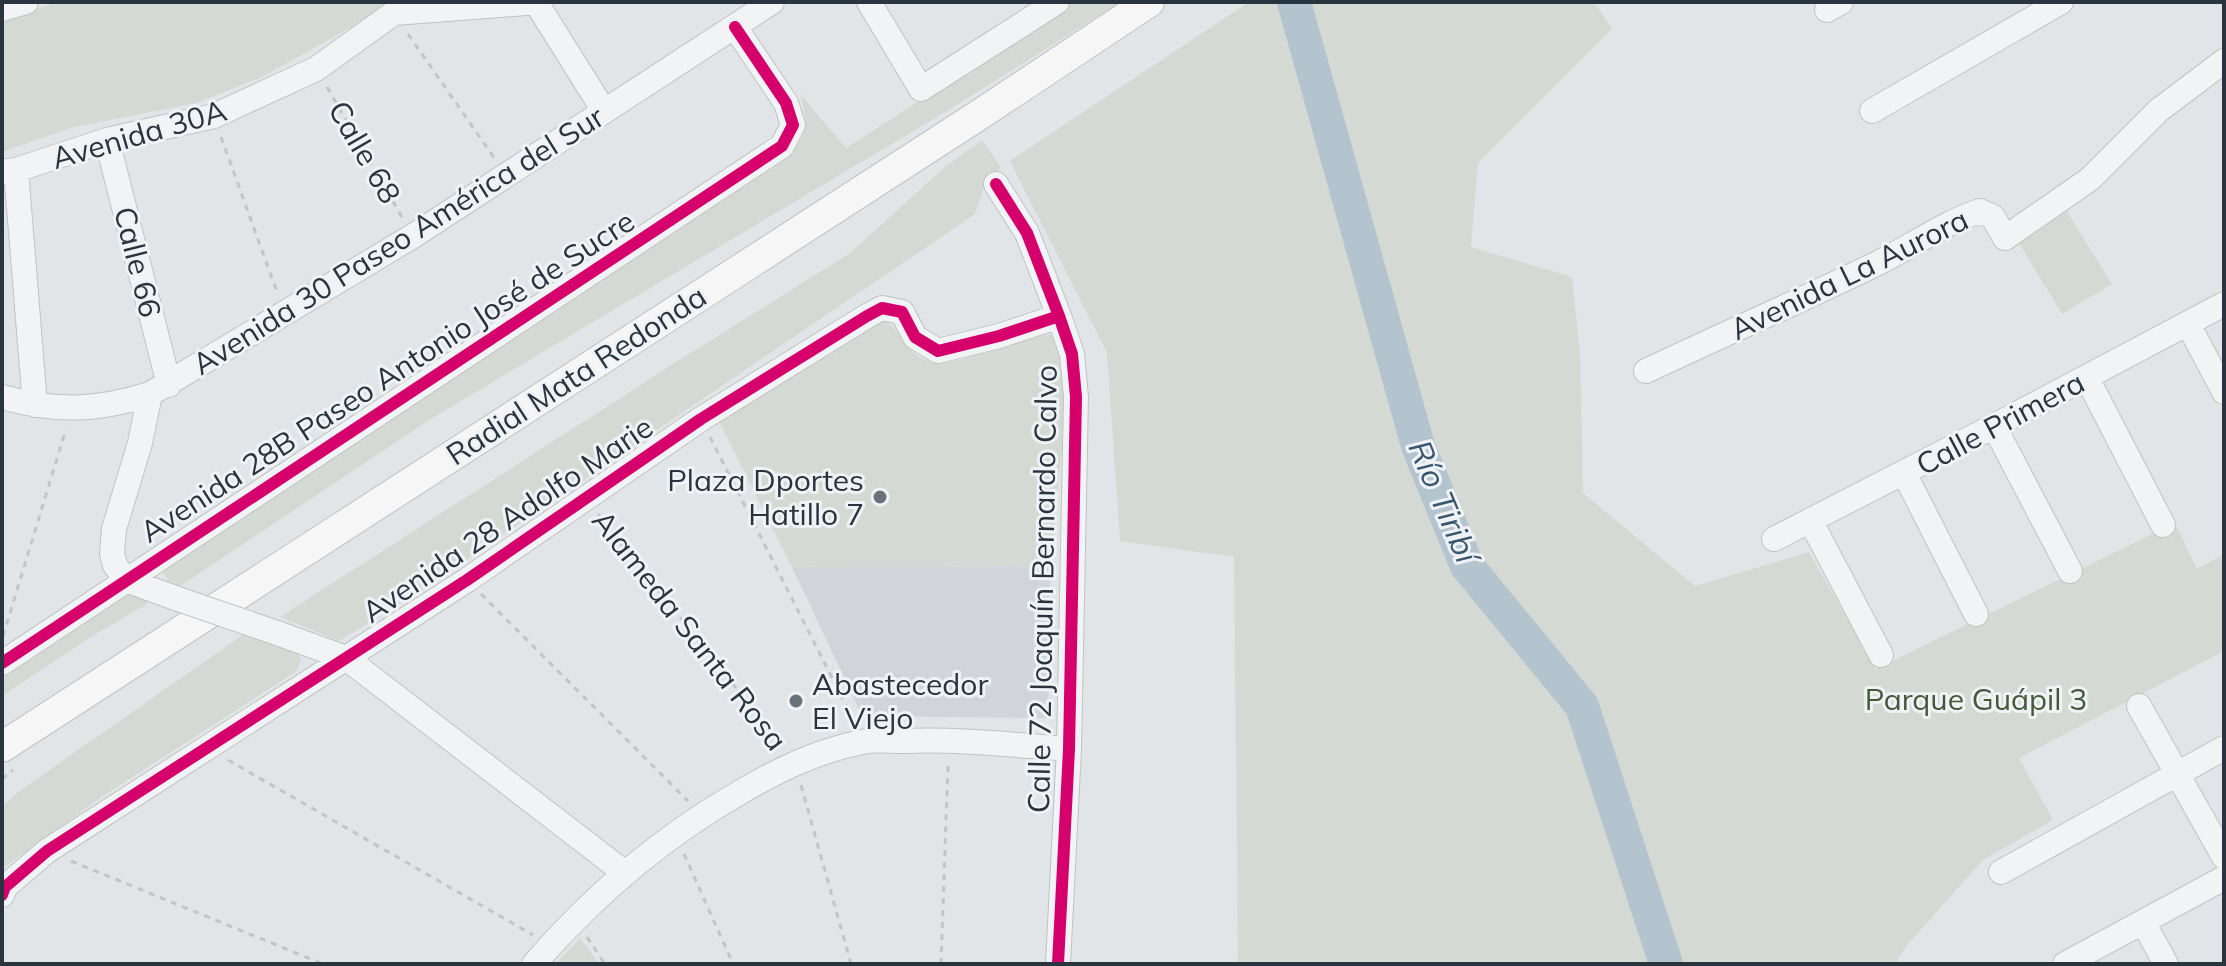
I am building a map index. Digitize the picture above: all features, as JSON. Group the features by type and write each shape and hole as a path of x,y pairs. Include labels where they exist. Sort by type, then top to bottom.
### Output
{"main road":[{"name":"Radial Mata Redonda","path":"2,747 1149,2"}],"street":[{"path":"2,9 26,2"},
{"name":"Avenida 30 Paseo América del Sur","path":"2,397 35,405 72,408 117,405 159,390 413,236 772,2"},
{"path":"869,2 921,89 1057,2"},
{"path":"1872,111 2061,2"},
{"path":"394,13 538,3 604,111"},
{"name":"Avenida 30A","path":"9,171 107,140 214,116 316,69 394,13"},
{"name":"Avenida 28B Paseo Antonio José de Sucre","path":"2,663 782,146 793,125 786,103 735,27"},
{"name":"Avenida La Aurora","path":"1646,371 1892,256 1969,215 1980,211 1993,217 2005,238 2090,179 2159,110 2224,61"},
{"name":"Calle 66","path":"107,140 159,390 114,529 112,554 115,565 126,580"},
{"path":"9,171 35,405"},
{"name":"Calle 72 Joaquín Bernardo Calvo","path":"996,184 1027,233 1059,316 1072,354 1076,397 1069,749 1058,964"},
{"name":"Calle Primera","path":"1774,539 2224,304"},
{"name":"Avenida 28 Adolfo Marie","path":"2,895 5,887 47,851 467,580 701,419 882,308 902,312 915,337 938,351 999,336 1059,316"},
{"path":"2188,324 2224,392"},
{"path":"2087,378 2163,525"},
{"path":"1994,426 2070,571"},
{"path":"1904,473 1976,614"},
{"path":"1810,520 1881,655"},
{"path":"126,580 346,658 625,873"},
{"path":"2139,706 2224,857"},
{"path":"534,964 575,919 674,833 794,762 864,742 949,740 1069,749"},
{"path":"2001,872 2224,748"},
{"path":"2065,964 2224,878"},
{"path":"2143,922 2166,964"}],"path":[{"path":"394,13 506,175"},
{"path":"214,116 285,314"},
{"path":"2,640 72,408"},
{"path":"701,419 864,742"},
{"path":"467,580 701,815"},
{"path":"941,964 949,740"},
{"path":"208,749 551,945"},
{"path":"794,762 851,964"},
{"path":"674,833 733,964"},
{"path":"47,851 323,964"},
{"path":"575,919 605,964"}],"shaded area":[{"path":"1050,566 1048,718 862,716 792,567"}],"green space":[{"path":"59,2 399,2 264,76 197,103 74,127 2,152 2,20"},
{"path":"1072,2 1119,3 947,111 434,417 179,587 169,582 163,573 170,564 774,167 793,151 803,136 805,119 800,94 846,148"},
{"name":"Parque Guápil 3","path":"1249,2 1594,2 1612,29 1478,163 1471,247 1572,277 1580,353 1583,493 1695,586 1809,552 1876,669 2175,523 2197,569 2224,554 2224,651 2019,758 2053,820 1983,860 1908,944 1895,964 1238,964 1234,557 1120,541 1107,353 1010,161"},
{"path":"982,140 1001,167 986,182 975,214 411,597 339,641 280,617 850,253 945,167"},
{"path":"2066,210 2112,284 2062,314 2017,240"},
{"path":"884,320 917,355 937,363 970,357 1023,337 1056,336 1064,365 1066,408 1050,566 792,567 719,421"},
{"path":"136,592 147,600 147,604 2,696 2,671 126,594"},
{"path":"244,634 298,654 301,660 297,671 103,796 2,869 2,806"},
{"path":"580,938 599,964 556,964"}],"waterway":[{"name":"Río Tiribí","path":"1294,2 1418,446 1467,566 1582,706 1666,964"}],"cycle path":[{"path":"2,663 782,146 793,125 786,103 735,27"},
{"path":"996,184 1027,233 1059,316 1072,354 1076,397 1069,749 1058,964"},
{"path":"2,895 5,887 47,851 467,580 701,419 867,316 882,308 902,312 915,337 938,351 999,336 1059,316"}],"place":[{"name":"Plaza Dportes Hatillo 7","path":"880,497"},
{"name":"Abastecedor El Viejo","path":"796,701"}]}
